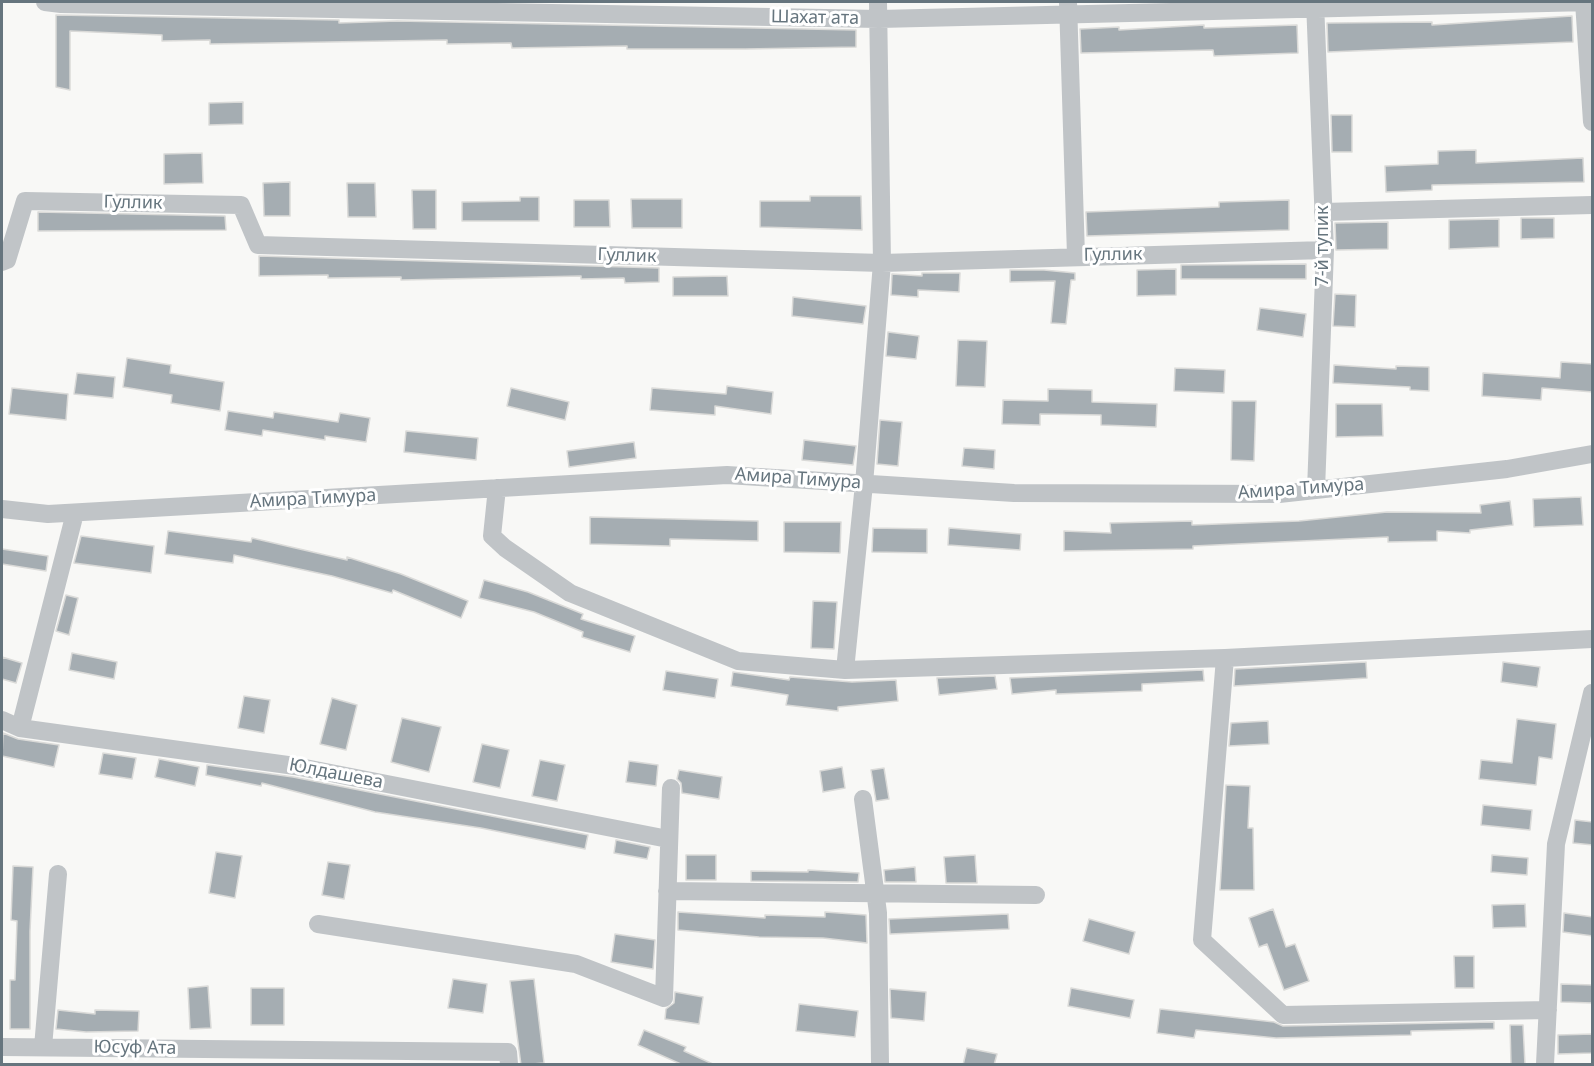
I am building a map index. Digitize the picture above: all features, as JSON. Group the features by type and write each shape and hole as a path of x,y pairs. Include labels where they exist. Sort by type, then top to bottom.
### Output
{"street":[{"name":"Шахат ата","path":"45,2 60,4 878,10 1586,2"},
{"path":"1586,2 1593,122"},
{"name":"7-й тупик","path":"1315,5 1325,250 1316,490"},
{"path":"1068,8 1076,256"},
{"path":"845,670 864,484 882,263 878,10"},
{"name":"Гуллик","path":"2,262 7,260 25,201 241,205 258,245 882,263 1325,250"},
{"path":"1323,212 1593,204"},
{"name":"Амира Тимура","path":"2,509 48,514 75,513 727,475 1014,493 1279,494 1507,469 1593,454"},
{"path":"497,488 492,536 505,548 570,592 738,661 845,670 1225,658 1593,639"},
{"path":"20,728 75,513"},
{"path":"1225,658 1202,940 1283,1015 1548,1010"},
{"path":"1545,1065 1556,843 1593,693"},
{"name":"Юлдашева","path":"2,720 20,728 295,766 668,839"},
{"path":"318,924 576,964 664,998 671,788"},
{"path":"863,800 876,893 880,1065"},
{"path":"43,1047 58,874"},
{"path":"667,891 1036,895"},
{"name":"Юсуф Ата","path":"2,1047 508,1052 509,1065"}],"building":[{"path":"56,15 339,20 339,23 397,21 856,30 856,47 512,48 511,43 447,44 447,40 210,44 210,40 162,41 162,35 70,31 70,90 56,87"},
{"path":"1572,16 1573,42 1328,52 1327,23 1432,22 1432,25"},
{"path":"1204,25 1204,28 1297,25 1298,53 1214,56 1213,50 1081,53 1080,29 1119,27 1119,30"},
{"path":"243,102 243,124 209,125 209,103"},
{"path":"1331,115 1352,115 1352,152 1332,152"},
{"path":"1476,150 1476,163 1583,158 1584,182 1432,185 1432,190 1386,192 1385,166 1438,164 1438,151"},
{"path":"202,153 203,183 164,184 164,154"},
{"path":"290,182 290,216 264,216 263,183"},
{"path":"347,183 375,183 376,217 348,217"},
{"path":"412,190 436,190 436,229 413,229"},
{"path":"810,196 861,196 862,230 760,227 760,201 810,201"},
{"path":"520,197 539,197 539,221 462,221 462,202 520,201"},
{"path":"631,199 682,199 682,228 632,228"},
{"path":"574,200 609,200 610,227 574,227"},
{"path":"1289,200 1289,230 1087,236 1086,212 1219,207 1219,202"},
{"path":"38,212 225,216 226,230 38,231"},
{"path":"1521,218 1554,218 1554,238 1521,239"},
{"path":"1499,219 1499,247 1449,249 1449,220"},
{"path":"1388,222 1388,249 1336,250 1335,223"},
{"path":"259,256 659,268 659,282 625,283 624,278 581,279 581,276 401,280 401,277 259,276"},
{"path":"1306,264 1306,279 1181,279 1181,265"},
{"path":"1176,269 1176,295 1137,296 1137,270"},
{"path":"1010,270 1075,273 1075,280 1071,280 1066,324 1051,323 1055,281 1010,282"},
{"path":"922,273 960,273 959,292 918,290 918,297 891,295 892,274 922,276"},
{"path":"727,276 728,296 673,296 673,277"},
{"path":"1335,294 1356,295 1355,327 1333,326"},
{"path":"793,297 866,306 863,324 792,316"},
{"path":"1260,308 1306,314 1303,337 1257,330"},
{"path":"888,332 919,336 916,359 886,356"},
{"path":"958,340 987,341 985,387 956,386"},
{"path":"127,358 171,365 170,373 224,382 220,411 171,403 172,395 123,387"},
{"path":"1561,362 1593,364 1593,392 1542,388 1541,400 1482,396 1483,373 1560,378"},
{"path":"1334,365 1396,369 1396,366 1429,367 1429,391 1410,390 1410,387 1333,383"},
{"path":"1175,368 1225,370 1224,393 1174,391"},
{"path":"77,373 115,377 113,398 74,394"},
{"path":"727,386 773,392 771,414 715,406 715,415 650,410 652,388 726,394"},
{"path":"12,388 68,394 66,420 9,414"},
{"path":"511,388 569,402 565,420 507,406"},
{"path":"1048,389 1092,390 1092,402 1157,404 1156,427 1101,425 1101,415 1040,414 1040,425 1002,424 1003,400 1048,401"},
{"path":"1232,401 1256,401 1254,461 1231,460"},
{"path":"1336,404 1382,404 1383,436 1336,437"},
{"path":"228,411 273,418 274,412 338,422 340,413 370,418 366,442 325,436 325,440 263,430 262,436 225,430"},
{"path":"880,420 902,422 898,466 877,464"},
{"path":"406,431 478,438 476,460 404,452"},
{"path":"804,440 856,446 853,465 802,460"},
{"path":"634,442 636,458 569,467 567,451"},
{"path":"964,448 995,450 994,469 962,466"},
{"path":"1581,497 1583,525 1534,527 1533,499"},
{"path":"1510,501 1513,525 1470,530 1470,533 1437,531 1437,541 1388,542 1388,537 1193,546 1193,549 1064,551 1064,531 1111,533 1110,523 1192,521 1192,525 1299,521 1387,512 1481,513 1480,505"},
{"path":"590,517 758,521 758,541 670,539 670,546 590,544"},
{"path":"784,522 841,522 840,553 784,552"},
{"path":"873,528 927,529 927,553 872,552"},
{"path":"949,528 1021,534 1020,550 948,545"},
{"path":"168,531 251,542 252,538 347,560 347,557 401,574 468,601 461,618 393,590 392,593 332,576 234,555 233,563 165,554"},
{"path":"81,536 154,546 151,573 74,563"},
{"path":"2,549 48,556 46,571 2,564"},
{"path":"484,580 528,592 583,614 581,619 635,636 630,652 582,637 583,632 534,612 479,598"},
{"path":"66,595 78,598 69,635 56,631"},
{"path":"813,601 837,602 834,649 811,648"},
{"path":"72,653 117,662 114,679 69,670"},
{"path":"2,657 22,663 16,683 2,679"},
{"path":"1366,662 1367,678 1234,686 1235,669"},
{"path":"1503,662 1540,667 1537,687 1501,682"},
{"path":"1203,670 1204,681 1142,684 1142,691 1056,694 1056,690 1012,694 1010,678"},
{"path":"666,671 718,679 715,698 663,690"},
{"path":"733,672 789,680 790,677 852,682 896,680 898,701 838,707 838,711 786,705 788,695 731,686"},
{"path":"995,676 997,689 939,695 937,678"},
{"path":"244,696 270,700 264,733 238,728"},
{"path":"332,698 357,705 346,750 320,744"},
{"path":"402,718 441,727 429,772 391,762"},
{"path":"1517,719 1556,724 1552,759 1539,757 1536,785 1479,779 1481,760 1512,763"},
{"path":"1268,721 1269,744 1229,746 1231,723"},
{"path":"3,733 18,739 59,745 54,767 2,756"},
{"path":"482,744 509,750 500,788 473,782"},
{"path":"103,753 136,758 132,779 99,774"},
{"path":"159,759 199,767 195,786 155,777"},
{"path":"540,760 565,765 557,801 532,796"},
{"path":"629,761 658,765 656,786 626,782"},
{"path":"207,765 293,777 588,835 585,849 481,828 375,812 262,783 261,786 206,775"},
{"path":"842,767 845,788 823,792 820,771"},
{"path":"884,768 889,799 876,801 871,770"},
{"path":"679,770 722,777 719,799 682,793 681,783 677,779"},
{"path":"1226,785 1250,786 1248,828 1253,828 1254,890 1220,890"},
{"path":"1483,805 1532,810 1530,830 1481,825"},
{"path":"1575,820 1593,822 1593,845 1573,843"},
{"path":"616,840 650,847 647,859 614,853"},
{"path":"216,852 242,856 235,898 209,893"},
{"path":"686,855 716,855 716,880 686,880"},
{"path":"975,855 977,883 946,883 944,857"},
{"path":"1492,855 1528,858 1527,875 1491,872"},
{"path":"328,862 350,865 344,899 322,895"},
{"path":"13,866 33,867 30,931 30,1029 10,1029 10,980 15,980 17,921 11,920"},
{"path":"915,867 916,882 885,882 884,870"},
{"path":"808,870 859,873 858,882 751,881 751,871 808,872"},
{"path":"1525,904 1526,927 1493,928 1492,905"},
{"path":"1273,909 1286,947 1295,944 1309,981 1284,990 1267,944 1259,947 1249,918"},
{"path":"678,912 765,918 765,915 825,917 825,912 866,915 867,943 823,938 759,937 678,930"},
{"path":"1564,913 1593,917 1593,936 1563,932"},
{"path":"1008,914 1009,929 890,934 889,919"},
{"path":"1089,919 1135,932 1129,954 1083,941"},
{"path":"615,934 655,940 653,969 611,962"},
{"path":"1454,956 1474,956 1474,988 1455,988"},
{"path":"453,979 487,984 483,1013 448,1008"},
{"path":"534,979 544,1063 521,1065 510,981"},
{"path":"1561,984 1593,985 1593,1003 1561,1002"},
{"path":"208,986 211,1028 190,1029 188,988"},
{"path":"251,988 284,988 284,1025 251,1025"},
{"path":"1071,988 1134,1000 1130,1018 1068,1006"},
{"path":"890,989 926,992 924,1021 891,1018"},
{"path":"675,992 703,997 699,1024 665,1019 666,1009 674,1003"},
{"path":"799,1004 858,1011 855,1037 796,1031"},
{"path":"1160,1009 1274,1022 1283,1026 1494,1022 1494,1029 1411,1031 1411,1035 1276,1038 1196,1030 1194,1038 1157,1033"},
{"path":"58,1010 95,1014 95,1010 139,1011 138,1031 86,1032 56,1029"},
{"path":"1510,1025 1523,1025 1525,1065 1511,1065"},
{"path":"644,1030 686,1047 684,1051 715,1065 683,1065 638,1045"},
{"path":"1593,1034 1593,1053 1558,1054 1558,1035"},
{"path":"967,1048 997,1054 994,1065 963,1065"}]}
